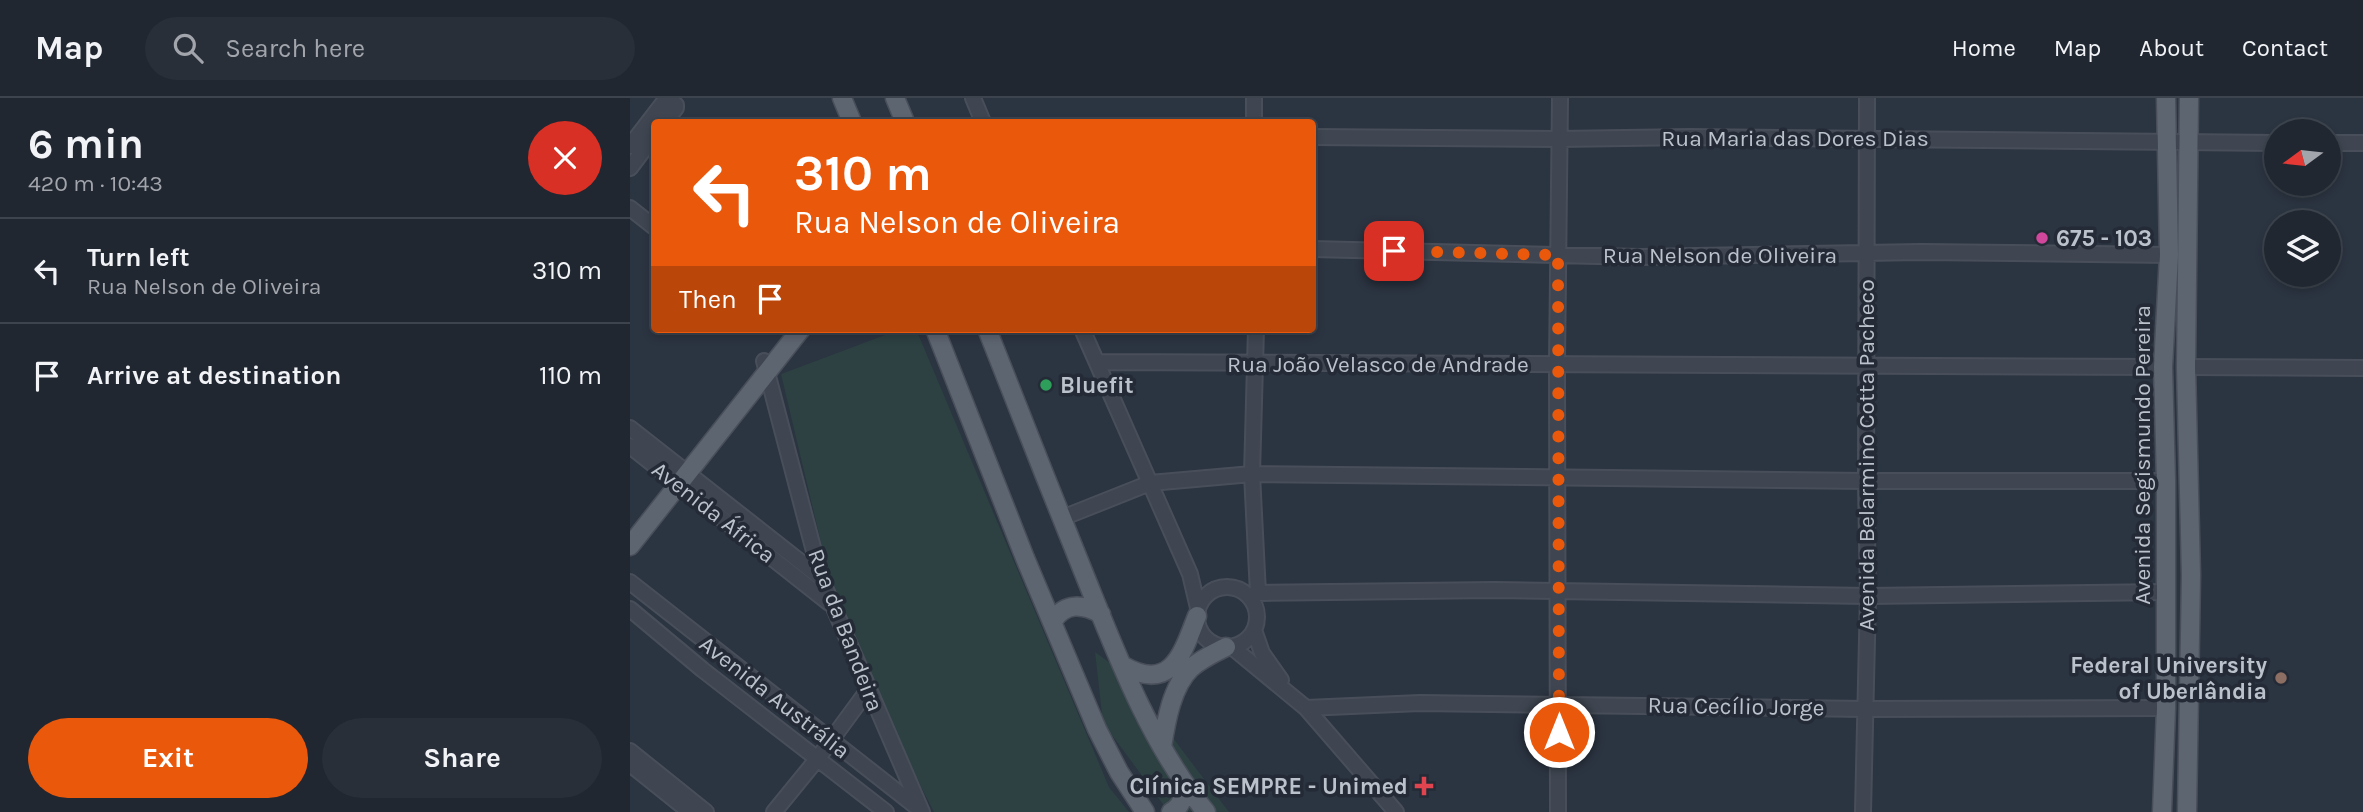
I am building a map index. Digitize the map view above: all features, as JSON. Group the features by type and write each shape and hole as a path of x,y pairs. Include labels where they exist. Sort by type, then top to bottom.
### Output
{"main road":[{"path":"842,98 851,119"},
{"path":"895,98 904,119"},
{"name":"Avenida Segismundo Pereira","path":"2162,812 2166,708 2163,367 2169,256 2166,98"},
{"name":"Avenida Segismundo Pereira","path":"2187,812 2191,575 2186,367 2189,98"},
{"path":"2165,331 2187,332"},
{"path":"630,546 679,475 766,367 789,333"},
{"path":"937,333 1025,558 1097,729 1141,807 1158,812"},
{"path":"989,333 1122,665 1161,747 1206,812"},
{"path":"630,527 679,475"},
{"path":"1053,621 1059,612 1077,605 1101,614"},
{"path":"1122,665 1138,674 1150,676 1162,673 1179,657 1197,612"},
{"path":"1161,747 1174,699 1185,675 1200,661 1229,647"},
{"path":"1171,812 1181,804 1184,793 1180,778"}],"street":[{"path":"973,98 982,119"},
{"path":"1254,98 1254,119"},
{"path":"1558,812 1557,364 1560,98"},
{"name":"Avenida Belarmino Cotta Pacheco","path":"1863,812 1868,596 1867,98"},
{"path":"666,119 671,101"},
{"path":"655,119 671,101"},
{"path":"630,146 651,123"},
{"name":"Rua Maria das Dores Dias","path":"1316,137 1560,139 1690,136 2264,143"},
{"path":"630,168 651,140"},
{"path":"2342,143 2363,144"},
{"path":"630,208 651,225"},
{"name":"Rua Nelson de Oliveira","path":"1316,249 1653,257 1921,252 2169,256"},
{"path":"1084,333 1190,574 1202,634 1216,645 1229,647 1242,643 1254,630"},
{"path":"1256,333 1252,474 1254,594 1257,613 1254,630 1271,668 1396,812"},
{"name":"Rua João Velasco de Andrade","path":"1097,362 2163,367"},
{"name":"Rua da Bandeira","path":"766,367 821,578 922,811"},
{"path":"2186,367 2363,368"},
{"name":"Avenida África","path":"630,428 679,475 831,604"},
{"name":"Avenida África","path":"630,446 679,475 821,578"},
{"path":"1062,518 1150,483 1252,474 1866,481 2166,481"},
{"path":"1190,574 1216,588"},
{"name":"Avenida Austrália","path":"630,582 922,811"},
{"path":"1197,612 1208,592 1216,588 1234,587 1254,594 1558,590 1868,596 2166,592"},
{"name":"Avenida Austrália","path":"630,609 886,812"},
{"path":"1229,647 1300,703"},
{"path":"774,812 831,742 868,690"},
{"name":"Rua Cecílio Jorge","path":"1300,703 1865,709 2166,708"},
{"path":"630,751 706,812"},
{"path":"630,764 690,812"}],"shaded area":[{"path":"890,333 918,333 1109,787 1129,812 934,812 912,769 828,572 781,374"},
{"path":"1095,652 1124,673 1229,812 1168,811 1103,723"}],"place":[{"name":"675 - 103","path":"2042,238"},
{"name":"Bluefit","path":"1046,385"},
{"name":"Federal University of Uberlândia","path":"2281,678"},
{"name":"Clínica SEMPRE - Unimed","path":"1424,786"}],"route":[{"path":"1394,251 1558,255 1559,732"}]}
